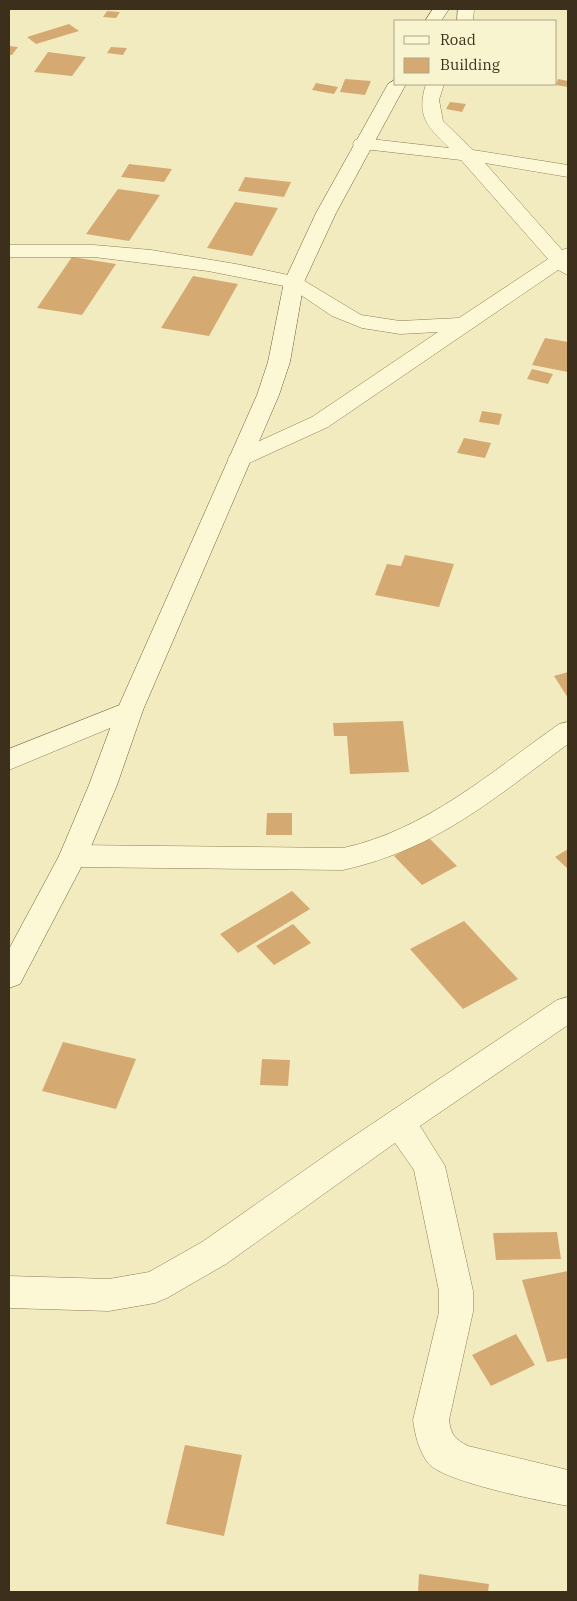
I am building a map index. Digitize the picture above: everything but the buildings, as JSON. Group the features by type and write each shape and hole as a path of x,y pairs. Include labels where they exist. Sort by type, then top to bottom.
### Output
{"street":[{"path":"434,20 441,9"},
{"path":"9,976 73,856 103,785 130,710 157,652 268,394 278,362 290,294 294,282 326,213 362,144 396,85"},
{"path":"239,459 320,422 464,324 565,261 434,123 430,100 435,85"},
{"path":"362,144 467,156 568,171"},
{"path":"9,251 64,249 116,253 213,266 294,282 324,304 352,320 379,327 403,329 464,324"},
{"path":"9,760 130,710"},
{"path":"73,856 342,859 366,856 420,832 477,797 568,731"},
{"path":"9,1292 109,1295 155,1287 214,1253 568,1009"},
{"path":"400,1124 429,1166 456,1290 456,1312 431,1420 433,1435 442,1452 463,1463 568,1488"}]}
